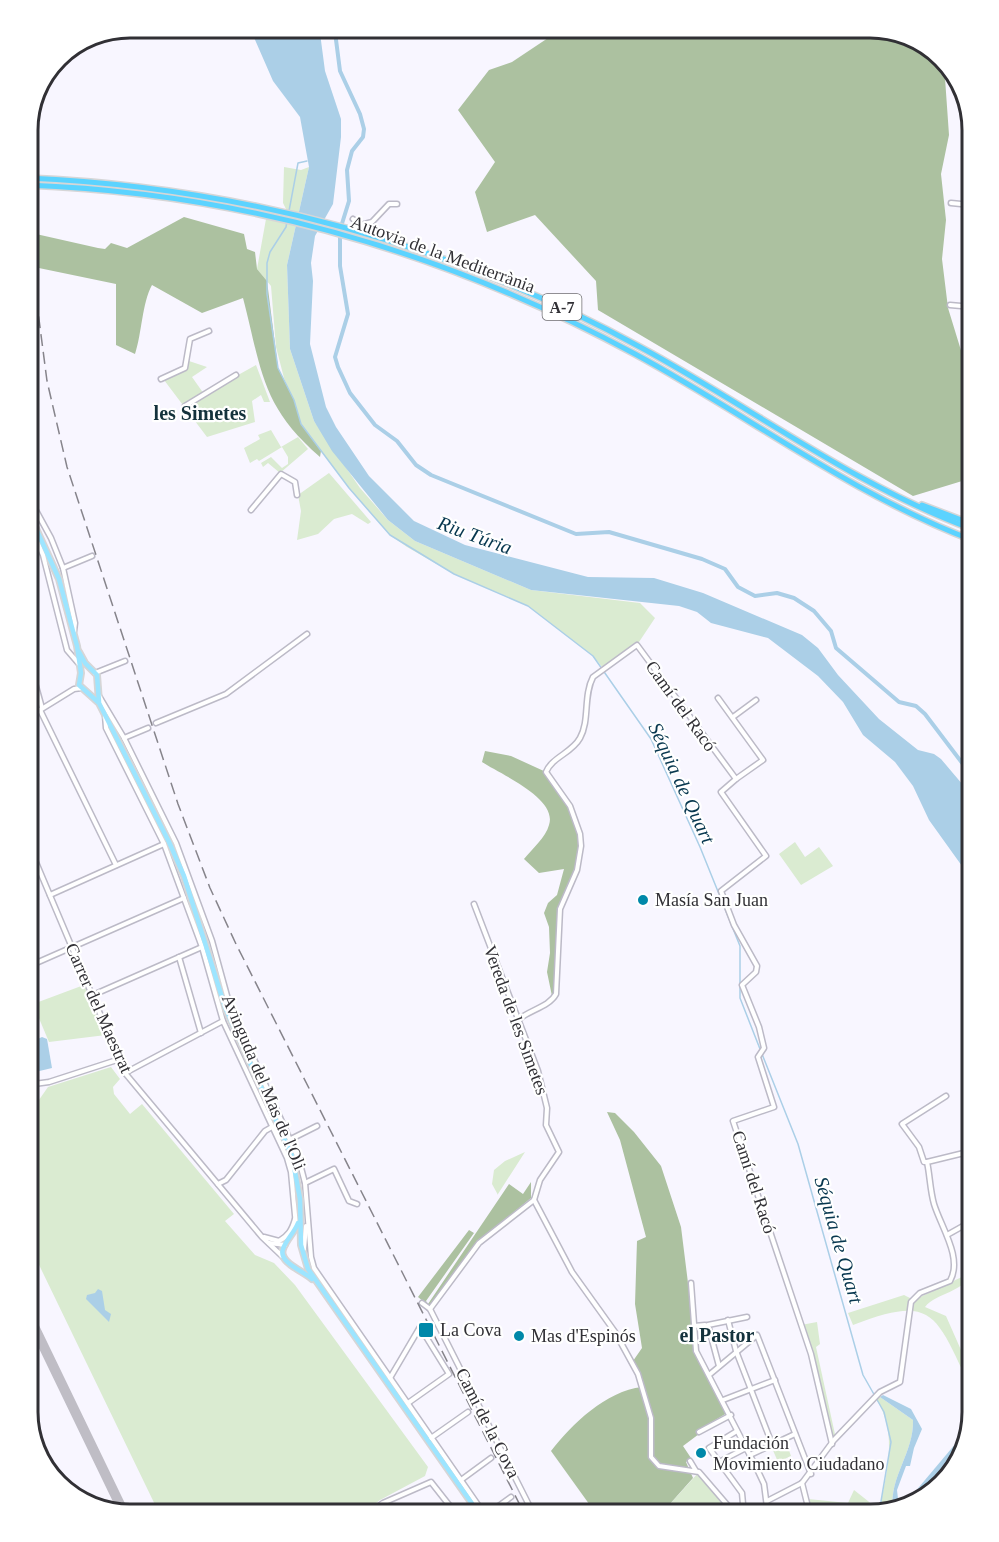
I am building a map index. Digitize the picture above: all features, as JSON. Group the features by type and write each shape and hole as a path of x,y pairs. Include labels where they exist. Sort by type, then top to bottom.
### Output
{"highway":[{"name":"Autovia de la Mediterrània","path":"38,179 138,186 240,206 374,239 482,273 589,320 686,373 838,465 901,499 962,526"},
{"name":"Autovia de la Mediterrània","path":"38,187 138,194 240,206"},
{"name":"Autovia de la Mediterrània","path":"374,239 478,280 585,328 682,381 867,492 962,535"},
{"path":"901,499 907,498 962,520"}],"main road":[{"path":"38,532 54,567 77,646 81,673 78,682 99,703 184,876 225,1006 292,1156 297,1175 302,1247 308,1269 472,1504"},
{"path":"77,646 94,674 99,703"},
{"path":"81,673 94,674"},
{"path":"85,689 96,685"},
{"path":"300,1218 282,1256 286,1262 316,1282"},
{"path":"286,1244 294,1242 302,1247"},
{"path":"293,1265 304,1258"}],"street":[{"path":"951,203 962,204"},
{"path":"353,219 362,225 372,222 389,204 397,204"},
{"path":"950,305 962,306"},
{"path":"161,379 185,368 190,339 209,332"},
{"path":"185,406 236,375"},
{"path":"251,510 282,474 295,482 297,495"},
{"path":"38,514 63,568 75,623 74,635"},
{"path":"38,546 67,650 80,665"},
{"path":"63,568 92,556"},
{"path":"156,723 226,694 307,634"},
{"name":"Camí del Racó","path":"518,1020 530,1010 552,1000 558,984 560,909 577,870 581,846 573,812 546,772 548,766 571,750 579,740 589,686 597,673 636,645 736,779 721,792 766,856 721,891 734,925 757,966 756,972 742,985 759,1027 764,1048 758,1057 774,1107 733,1121 811,1354 831,1444"},
{"path":"94,674 125,661"},
{"path":"38,711 74,689 78,682"},
{"path":"74,689 85,689"},
{"name":"Avinguda del Mas de l'Oli","path":"98,694 124,738 176,843 212,941 229,1004 291,1139 305,1183 307,1222 314,1268 478,1504"},
{"path":"38,695 41,709 116,865"},
{"path":"718,698 763,760 736,779"},
{"path":"733,717 756,700"},
{"name":"Avinguda del Mas de l'Oli","path":"105,714 106,728 164,844 202,947 223,1021 287,1158 296,1230"},
{"path":"124,738 148,728"},
{"path":"50,895 164,844"},
{"name":"Carrer del Maestrat","path":"37,865 125,1073 262,1237 282,1256"},
{"path":"37,962 184,898"},
{"name":"Vereda de les Simetes","path":"474,904 538,1071 547,1108 546,1125 559,1152 540,1180 534,1200"},
{"path":"93,995 202,947"},
{"path":"179,957 201,1033"},
{"path":"125,1073 223,1021"},
{"path":"37,1084 49,1083 120,1059"},
{"path":"767,1501 796,1484 802,1483 811,1474 831,1444 880,1392 900,1382 906,1344 908,1308 912,1299 924,1291 945,1284 952,1278 954,1263 947,1234 934,1203 927,1162 924,1162 919,1147 902,1124 946,1096"},
{"path":"291,1139 317,1126"},
{"path":"218,1184 226,1180 264,1131 272,1127"},
{"path":"927,1162 962,1153"},
{"path":"305,1183 334,1169 349,1200 357,1204"},
{"path":"422,1303 430,1308 479,1242 534,1200 576,1278 615,1332 638,1374 651,1418 651,1457 659,1466 698,1472"},
{"path":"262,1237 279,1241 285,1237 292,1230 295,1210"},
{"path":"302,1247 307,1222"},
{"path":"947,1234 962,1226"},
{"path":"267,1242 286,1244"},
{"path":"308,1269 327,1288"},
{"path":"691,1283 696,1352 731,1415 764,1484 767,1504"},
{"name":"Camí de la Cova","path":"430,1308 528,1504"},
{"path":"694,1326 747,1317"},
{"path":"728,1320 736,1352 772,1444"},
{"path":"707,1325 719,1366"},
{"path":"390,1378 420,1327 448,1374 408,1403"},
{"path":"709,1375 757,1335 811,1474"},
{"path":"723,1400 775,1380"},
{"path":"431,1438 468,1412"},
{"path":"699,1432 731,1415"},
{"path":"737,1431 709,1448 742,1493 743,1504"},
{"path":"750,1455 795,1434"},
{"path":"719,1462 746,1448"},
{"path":"461,1480 491,1458"},
{"path":"690,1461 726,1504"},
{"path":"382,1504 431,1482 448,1504"},
{"path":"802,1483 807,1504"},
{"path":"501,1504 511,1497"}],"green space":[{"path":"549,38 875,38 899,42 910,47 934,65 945,78 949,135 941,174 946,220 942,259 948,308 962,354 962,481 913,496 598,310 596,281 535,215 487,232 475,192 495,162 458,110 489,70 512,62"},
{"path":"284,167 301,170 309,167 287,265 290,349 314,421 360,488 388,520 415,541 531,590 640,603 655,618 637,645 603,668 593,656 528,606 454,574 407,547 390,535 349,488 301,424 284,378 276,347 271,286 257,269 266,219 281,222 286,209 283,203"},
{"path":"184,217 244,234 247,249 255,252 257,269 267,281 278,368 294,400 301,424 321,451 320,457 286,421 266,386 243,298 202,313 152,285 146,300 135,354 116,345 116,284 38,268 38,234 98,248 105,249 111,243 127,248"},
{"path":"189,361 207,367 192,377 204,394 256,365 270,402 264,402 261,395 252,401 255,422 207,437 164,380 187,368"},
{"path":"271,430 281,447 298,437 308,449 280,473 268,463 263,467 261,463 271,457 282,468 288,464 288,457 282,447 259,461 257,459 250,463 244,448 260,439 258,435"},
{"path":"329,473 371,522 368,524 352,514 334,519 318,534 297,540 301,511 298,495"},
{"path":"485,751 511,756 546,772 576,818 581,846 580,859 562,902 556,994 552,996 547,972 550,953 549,927 544,913 548,903 557,895 564,869 539,873 524,859 545,834 549,825 549,815 545,805 537,796 482,762"},
{"path":"795,842 805,857 819,847 833,866 801,885 779,854"},
{"path":"84,985 106,1035 49,1042 37,1014 37,1002"},
{"path":"111,1067 120,1079 113,1087 114,1094 130,1114 142,1104 234,1214 225,1221 255,1255 274,1263 295,1285 428,1467 425,1476 375,1504 155,1504 37,1261 37,1102 48,1087"},
{"path":"607,1112 615,1113 634,1132 661,1166 681,1227 693,1323 694,1352 727,1413 697,1431 699,1434 683,1446 691,1458 686,1462 693,1478 670,1504 589,1504 551,1451 591,1410 616,1395 642,1387 633,1361 642,1348 635,1304 637,1241 646,1237 620,1140"},
{"path":"525,1152 498,1195 492,1184 494,1170 505,1161"},
{"path":"531,1182 531,1198 480,1240 430,1307 418,1297 469,1230 474,1233 426,1301 428,1304 509,1184 523,1194"},
{"path":"962,1277 962,1285 936,1298 925,1307 946,1316 962,1352 962,1370 947,1338 927,1316 915,1311 899,1311 853,1325 848,1313 904,1295 914,1300"},
{"path":"817,1322 820,1344 816,1347 836,1439 832,1444 819,1386 801,1325"},
{"path":"880,1397 913,1420 910,1443 898,1475 893,1501 881,1504 889,1440 883,1412 876,1399"},
{"path":"786,1442 791,1456 778,1462 772,1448"},
{"path":"699,1472 724,1504 670,1504"},
{"path":"854,1490 872,1504 810,1504 808,1499 848,1503"}],"water":[{"path":"254,37 321,37 325,71 341,119 341,137 333,204 315,236 311,263 313,281 310,344 326,407 336,427 369,476 414,521 465,545 588,577 654,578 703,593 802,635 818,648 838,675 879,719 918,750 934,754 941,759 962,784 962,866 929,820 913,786 895,762 863,735 843,702 818,676 768,638 711,623 697,612 679,606 531,590 415,541 388,520 332,451 314,421 290,349 287,265 309,167 300,117 273,81"},
{"path":"42,1037 47,1039 52,1068 37,1072 37,1039"},
{"path":"98,1289 102,1291 105,1310 111,1314 109,1322 86,1299 87,1295 95,1293"},
{"path":"883,1395 911,1409 922,1429 910,1466 906,1466 897,1490 898,1499 893,1501 898,1475 910,1443 913,1420 880,1397"},
{"path":"955,1444 942,1468 915,1492"}],"waterway":[{"path":"336,37 340,71 360,114 364,129 363,137 352,151 347,170 349,201 340,230 340,266 348,314 335,357 350,393 375,425 397,441 416,465 431,475 576,534 609,532 702,559 725,569 738,587 755,596 777,593 794,598 814,611 831,631 836,648 899,702 916,706 925,714 962,763"},
{"name":"Séquia de Quart","path":"289,211 298,163 307,161"},
{"name":"Séquia de Quart","path":"288,216 286,227 270,252 267,263 267,294 278,368 294,400 301,424 349,488 390,535 454,574 528,606 593,656 651,739 700,847 740,946 740,998 760,1049"},
{"name":"Séquia de Quart","path":"762,1054 798,1144 863,1375 884,1412 891,1442 881,1504"}],"taxiway":[{"path":"37,1333 120,1504"}],"railway":[{"path":"38,311 47,381 67,467 178,804 210,888 236,944 519,1504"}],"place":[{"name":"Masía San Juan","path":"643,900"},
{"name":"La Cova","path":"426,1330"},
{"name":"Mas d'Espinós","path":"519,1336"},
{"name":"Fundación Movimiento Ciudadano","path":"701,1453"}],"district":[{"name":"les Simetes","path":"200,413"},
{"name":"el Pastor","path":"717,1335"}],"water label":[{"name":"Riu Túria","path":"475,535"}]}
